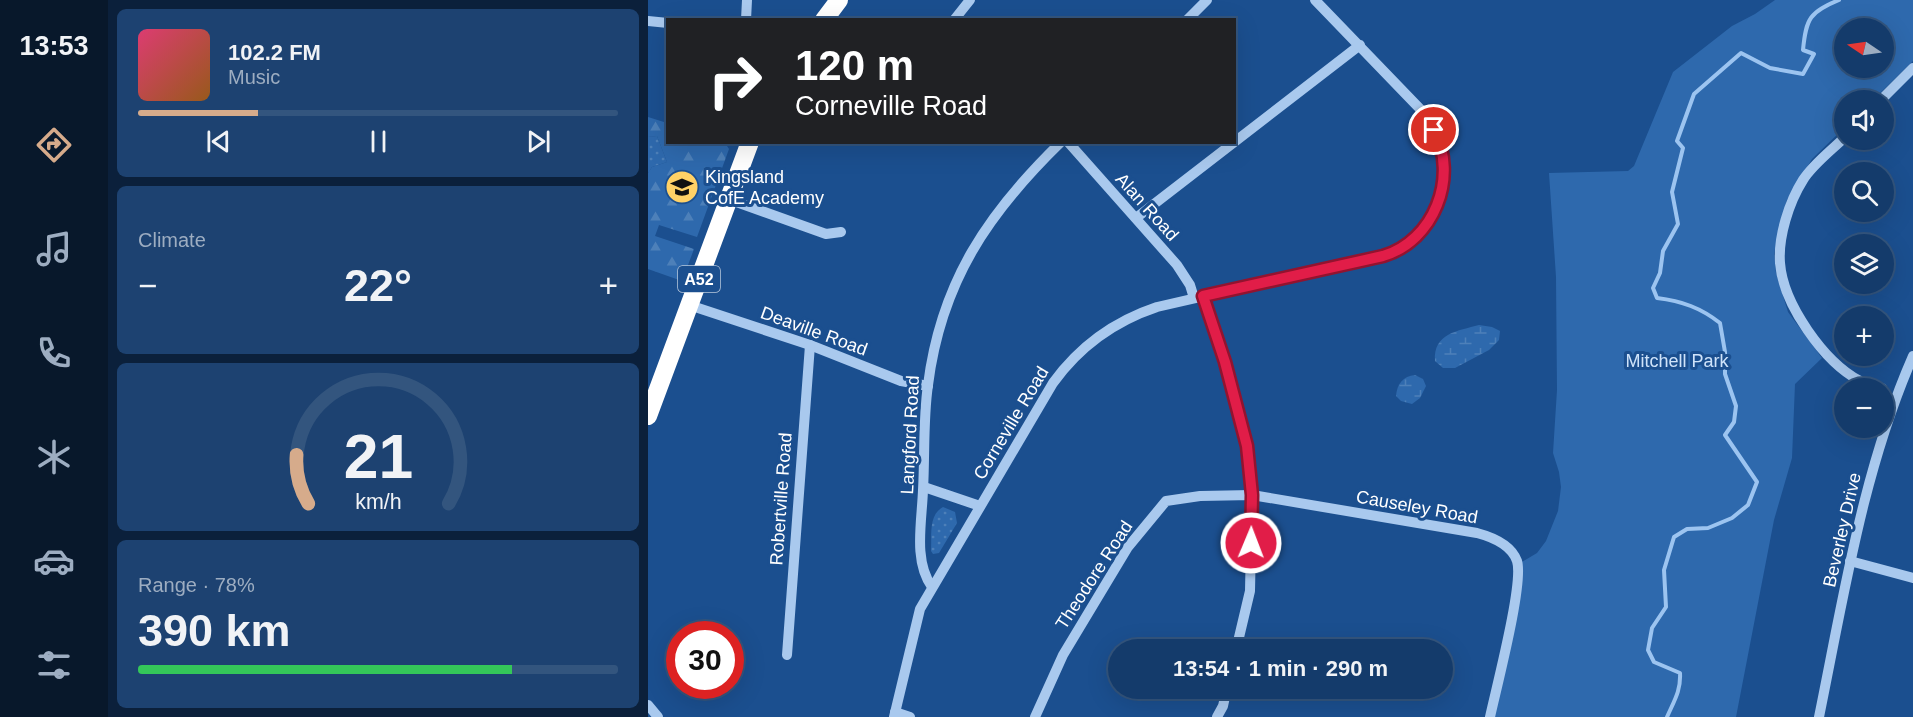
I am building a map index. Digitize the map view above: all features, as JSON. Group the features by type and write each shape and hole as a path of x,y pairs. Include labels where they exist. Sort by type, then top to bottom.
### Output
{"highway":[{"path":"826,18 839,0"},
{"name":"A52","path":"648,416 749,144"}],"street":[{"path":"746,18 747,0"},
{"path":"956,18 970,0"},
{"path":"1189,18 1207,0"},
{"name":"Corneville Road","path":"895,715 918,616 932,587 1053,383 1068,363 1095,339 1123,322 1158,307 1394,253 1414,240 1431,218 1441,194 1443,178 1442,153 1438,138 1424,113 1316,0"},
{"path":"648,21 666,23"},
{"path":"1236,141 1360,45"},
{"path":"1891,90 1913,68"},
{"name":"Langford Road","path":"932,587 924,574 922,563 928,386 948,301 968,256 993,218 1014,191 1059,144"},
{"name":"Alan Road","path":"1070,144 1185,275 1198,297 1225,362 1247,446 1252,495 1250,591 1239,639"},
{"path":"1136,218 1232,144"},
{"path":"1834,148 1804,179 1786,220 1780,263 1785,285 1793,304 1820,348 1856,378"},
{"path":"728,199 826,234 841,232"},
{"name":"Deaville Road","path":"689,305 810,345 901,381 928,386"},
{"name":"Robertville Road","path":"787,655 810,345"},
{"name":"Beverley Drive","path":"1819,717 1850,561 1876,457 1898,394 1909,374 1913,356"},
{"path":"1894,393 1898,394"},
{"path":"924,488 980,506"},
{"name":"Theodore Road","path":"1035,717 1069,645 1128,547 1166,501 1200,496 1252,495"},
{"name":"Causeley Road","path":"1252,495 1477,533 1502,542 1516,560 1518,574 1490,717"},
{"path":"1850,561 1913,578"},
{"path":"1216,717 1225,699"},
{"path":"648,705 658,717"},
{"path":"895,715 910,717"}],"green space":[{"name":"Mitchell Park","path":"1775,0 1913,0 1913,61 1883,90 1834,90 1834,138 1812,159 1787,200 1778,234 1774,254 1776,273 1788,312 1822,358 1795,384 1792,458 1774,520 1736,717 1493,717 1520,563 1537,553 1546,541 1558,511 1561,487 1553,453 1557,390 1556,277 1549,173 1628,171 1634,166 1673,72 1732,26"},
{"name":"Kingsland CofE Academy","path":"648,117 666,123 666,144 726,144 729,149 697,237 659,225 655,236 694,249 682,281 648,269 648,173 652,167 667,162 657,136 648,137"},
{"path":"657,136 667,162 652,167 648,173 648,137"},
{"path":"1479,325 1500,331 1499,340 1489,350 1455,368 1443,368 1435,361 1435,352 1443,339 1455,332"},
{"path":"1415,375 1423,379 1426,386 1420,398 1412,404 1401,401 1396,396 1399,384 1407,377"},
{"path":"943,507 955,512 957,523 939,553 933,554 931,533 933,520"}],"waterway":[{"path":"1667,717 1678,691 1680,673 1654,662 1648,650 1652,628 1666,607 1664,570 1674,537 1687,529 1708,528 1732,518 1748,505 1757,482 1725,435 1734,422 1736,406 1725,374 1725,352 1720,323 1691,306 1657,298 1653,288 1660,273 1663,251 1678,224 1672,192 1683,148 1677,141 1694,94 1741,53 1770,68 1803,74 1814,54 1803,50 1808,23 1822,8 1839,0"}],"place":[{"name":"Kingsland CofE Academy","path":"682,187"}],"route":[{"path":"1251,543 1252,495 1247,446 1225,362 1203,296 1383,256 1400,250 1414,240 1431,218 1441,194 1443,162 1441,145 1434,130"}]}
